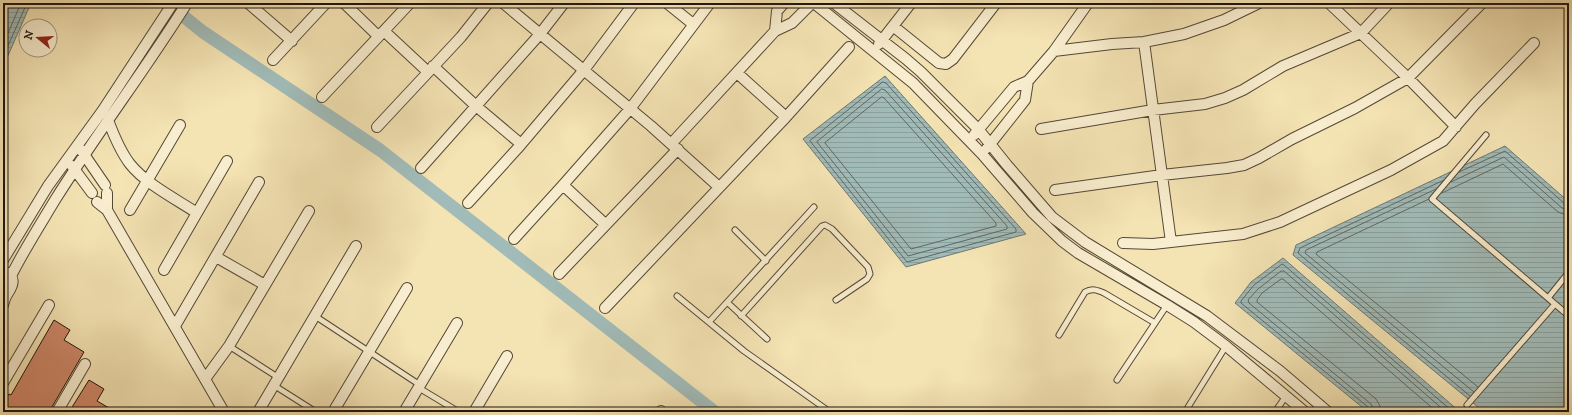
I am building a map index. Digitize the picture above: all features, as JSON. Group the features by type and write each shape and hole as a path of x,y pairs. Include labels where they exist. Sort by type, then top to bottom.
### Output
{"street":[{"path":"3,260 48,186 156,31 172,3"},
{"path":"3,305 5,294 13,286 7,273 28,244 84,154 188,3"},
{"path":"248,3 292,41"},
{"path":"273,60 326,3"},
{"path":"344,3 381,34 431,69 521,144"},
{"path":"322,97 410,3"},
{"path":"377,127 462,36 488,3"},
{"path":"503,3 674,146 719,187"},
{"path":"421,168 540,34 564,3"},
{"path":"468,203 584,70 634,3"},
{"path":"667,3 693,24"},
{"path":"514,239 630,109 710,3"},
{"path":"774,31 777,11 784,3"},
{"path":"559,274 605,224 774,31 792,23 813,3 874,50 913,83 982,154 1048,229 1078,253 1167,305 1226,346 1305,412"},
{"path":"834,3 921,72 978,129 1007,166 1052,217 1085,242 1162,287 1207,316 1280,371 1328,412"},
{"path":"874,50 911,3"},
{"path":"893,26 939,63 946,64 953,59 996,3"},
{"path":"969,141 1014,87 1028,82 1054,51 1088,3"},
{"path":"1054,51 1144,42 1184,34 1202,29 1224,20 1259,3"},
{"path":"1329,3 1408,78 1456,127"},
{"path":"1041,129 1153,110 1205,104 1225,98 1243,90 1283,66 1360,33 1389,3"},
{"path":"1055,190 1162,175 1228,168 1244,164 1355,108 1408,78 1482,3"},
{"path":"1144,42 1171,242"},
{"path":"1123,243 1153,244 1243,234 1280,222 1391,170 1443,141 1475,104 1534,43"},
{"path":"605,308 786,117 849,47"},
{"path":"737,73 786,117"},
{"path":"982,154 1025,100 1028,82"},
{"path":"108,120 119,148 129,164 138,174 197,213"},
{"path":"130,210 180,125"},
{"path":"78,145 106,189 107,210"},
{"path":"67,160 94,198 107,210 224,412"},
{"path":"164,270 227,161"},
{"path":"175,326 260,182"},
{"path":"563,185 605,224"},
{"path":"205,379 229,346 309,211"},
{"path":"258,412 356,246"},
{"path":"216,257 265,285"},
{"path":"333,412 408,288"},
{"path":"3,383 49,305"},
{"path":"404,412 457,323"},
{"path":"474,412 507,356"},
{"path":"57,412 85,364"}],"lane":[{"path":"1486,134 1432,199 1569,316"},
{"path":"709,322 728,303 814,207"},
{"path":"741,316 822,226 825,225 832,229 868,267 870,274 867,278 836,300"},
{"path":"735,230 766,260"},
{"path":"1548,298 1569,272"},
{"path":"1059,335 1085,292 1089,290 1104,293 1155,323"},
{"path":"677,296 762,364 830,412"},
{"path":"728,303 767,339"},
{"path":"1467,404 1555,304"},
{"path":"1117,380 1167,305"},
{"path":"314,316 370,350 459,412"},
{"path":"229,346 316,412"},
{"path":"1185,412 1226,346"},
{"path":"1275,412 1286,396"}],"water":[{"path":"3,3 31,3 24,18 18,18 18,33 3,67"},
{"path":"885,76 1026,234 906,267 803,139"},
{"path":"1505,146 1569,202 1569,412 1484,412 1293,255 1296,245"},
{"path":"1283,258 1460,412 1368,412 1235,303 1251,282"}],"building":[{"path":"54,320 70,330 64,340 84,352 49,412 3,412 3,404 9,394 11,395"},
{"path":"89,380 104,389 97,401 116,412 69,412"}],"waterway":[{"path":"167,3 203,32 380,150 715,412"}]}
